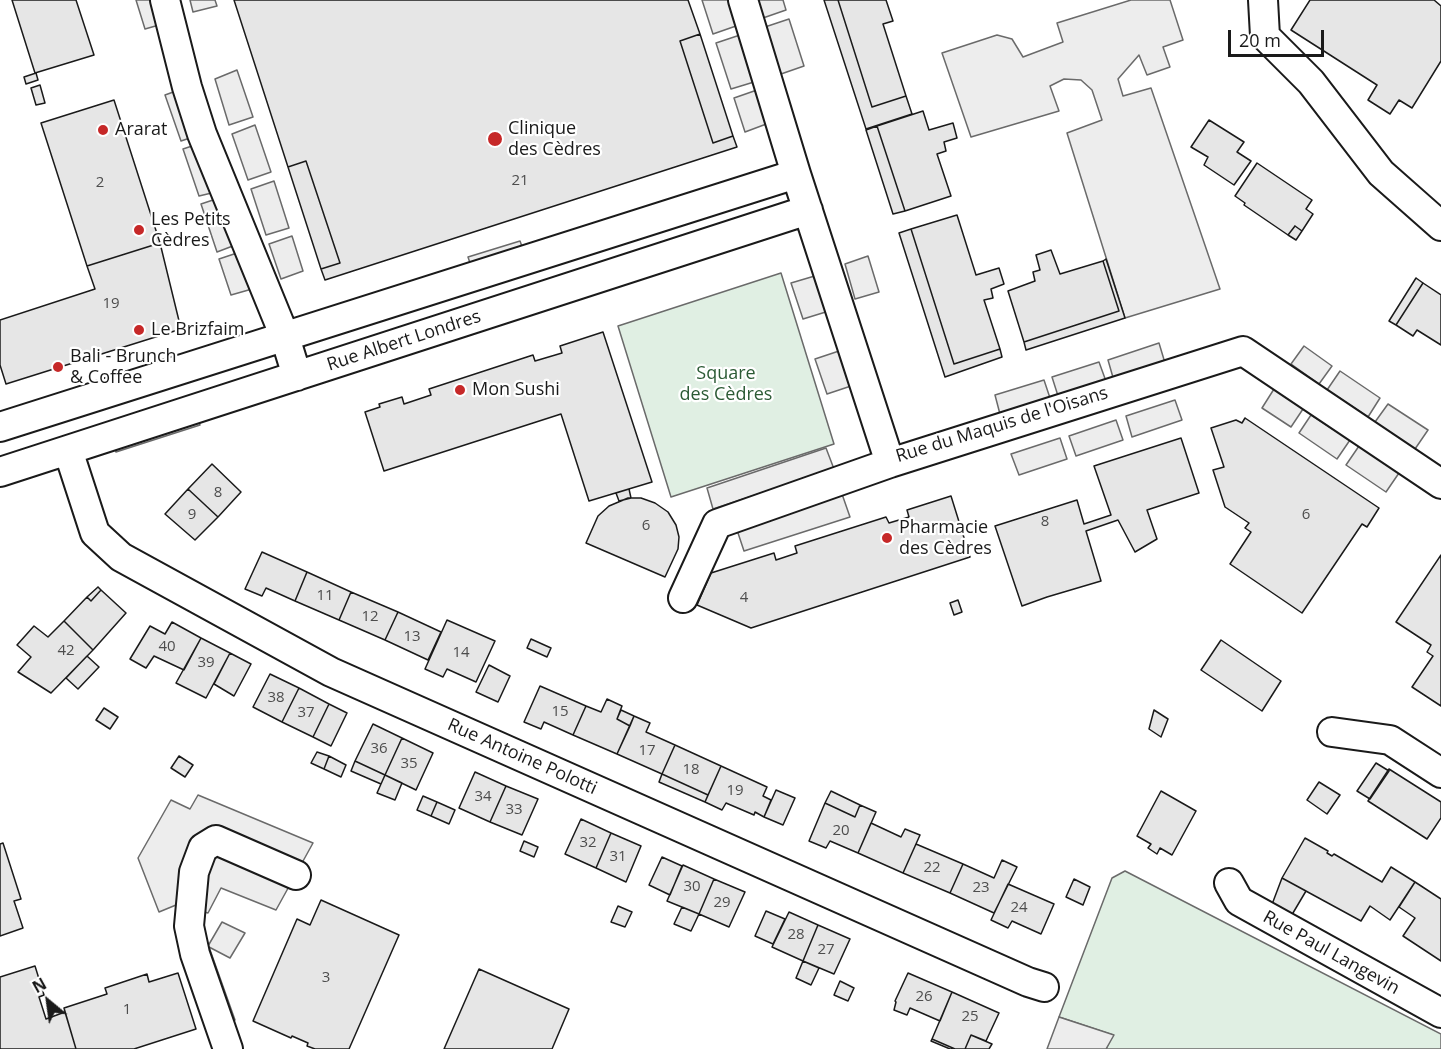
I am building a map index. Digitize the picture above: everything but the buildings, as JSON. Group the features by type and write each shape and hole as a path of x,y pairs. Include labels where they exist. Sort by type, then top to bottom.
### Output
{"street":[{"path":"165,0 187,87 202,134 285,337 297,376"},
{"name":"Rue du Maquis de l'Oisans","path":"743,0 796,174 890,463 1243,351 1441,484"},
{"path":"1263,0 1265,36 1311,82 1381,173 1441,226"},
{"path":"0,427 796,174"},
{"name":"Rue Albert Londres","path":"0,472 808,210"},
{"name":"Rue Antoine Polotti","path":"68,450 96,533 121,557 131,563 331,672 1028,982 1044,987"},
{"path":"683,598 717,524 890,463"},
{"path":"1332,732 1390,740 1441,773"},
{"path":"228,1049 195,954 189,926 194,872 203,848 216,840 296,875"},
{"name":"Rue Paul Langevin","path":"1229,883 1239,902 1441,1013"}],"green space":[{"name":"Square des Cèdres","path":"781,273 834,444 671,497 618,326"},
{"path":"1125,871 1441,1034 1441,1049 1106,1049 1113,1035 1059,1017 1112,878"}],"shaded area":[{"path":"136,0 159,0 166,23 145,29"},
{"path":"190,0 215,0 217,6 193,12"},
{"path":"702,0 728,0 736,26 713,34"},
{"path":"757,0 783,0 786,10 763,18"},
{"path":"1131,0 1170,0 1183,40 1163,47 1170,67 1147,75 1139,55 1118,79 1123,96 1151,88 1220,289 1125,318 1067,133 1102,120 1092,90 1081,80 1064,79 1050,86 1059,111 971,137 942,53 997,35 1012,39 1023,57 1063,42 1057,23"},
{"path":"789,19 804,66 781,74 765,27"},
{"path":"740,35 754,82 731,89 716,43"},
{"path":"237,70 253,117 229,125 215,79"},
{"path":"187,87 202,134 181,141 165,95"},
{"path":"757,90 769,123 745,132 734,98"},
{"path":"255,125 271,172 248,180 232,134"},
{"path":"204,142 220,191 199,196 183,149"},
{"path":"274,181 289,228 266,235 251,189"},
{"path":"222,197 238,244 217,252 201,204"},
{"path":"292,236 303,271 281,279 269,244"},
{"path":"520,241 524,252 472,269 468,257"},
{"path":"240,252 252,289 231,295 219,259"},
{"path":"868,256 879,292 855,299 845,264"},
{"path":"818,275 829,311 803,319 791,283"},
{"path":"1159,343 1165,363 1114,381 1108,360"},
{"path":"1304,346 1332,366 1319,384 1291,364"},
{"path":"842,350 854,385 827,394 815,359"},
{"path":"1099,362 1107,384 1059,399 1052,377"},
{"path":"1340,371 1380,398 1368,417 1327,390"},
{"path":"1044,380 1051,401 1001,418 995,395"},
{"path":"1274,389 1303,409 1291,427 1262,408"},
{"path":"1175,400 1182,420 1132,437 1126,416"},
{"path":"1388,404 1428,430 1415,449 1375,422"},
{"path":"1311,415 1350,440 1337,459 1299,433"},
{"path":"197,416 200,425 116,452 113,442"},
{"path":"1116,420 1123,440 1076,456 1069,436"},
{"path":"1060,438 1067,459 1019,475 1011,454"},
{"path":"1359,446 1399,473 1386,492 1346,465"},
{"path":"826,448 834,469 713,509 707,488"},
{"path":"842,494 850,517 744,551 737,530"},
{"path":"198,795 313,843 276,910 221,888 208,913 176,905 159,912 138,858 171,800 190,809"},
{"path":"222,922 245,933 230,958 209,947 235,1020 225,1025 200,950 208,946"},
{"path":"1059,1017 1114,1035 1106,1049 1047,1049"}],"place":[{"name":"Ararat","path":"103,130"},
{"name":"Clinique des Cèdres","path":"495,139"},
{"name":"Les Petits Cèdres","path":"139,230"},
{"name":"Le Brizfaim","path":"139,330"},
{"name":"Bali - Brunch & Coffee","path":"58,367"},
{"name":"Mon Sushi","path":"460,390"},
{"name":"Pharmacie des Cèdres","path":"887,538"}]}
